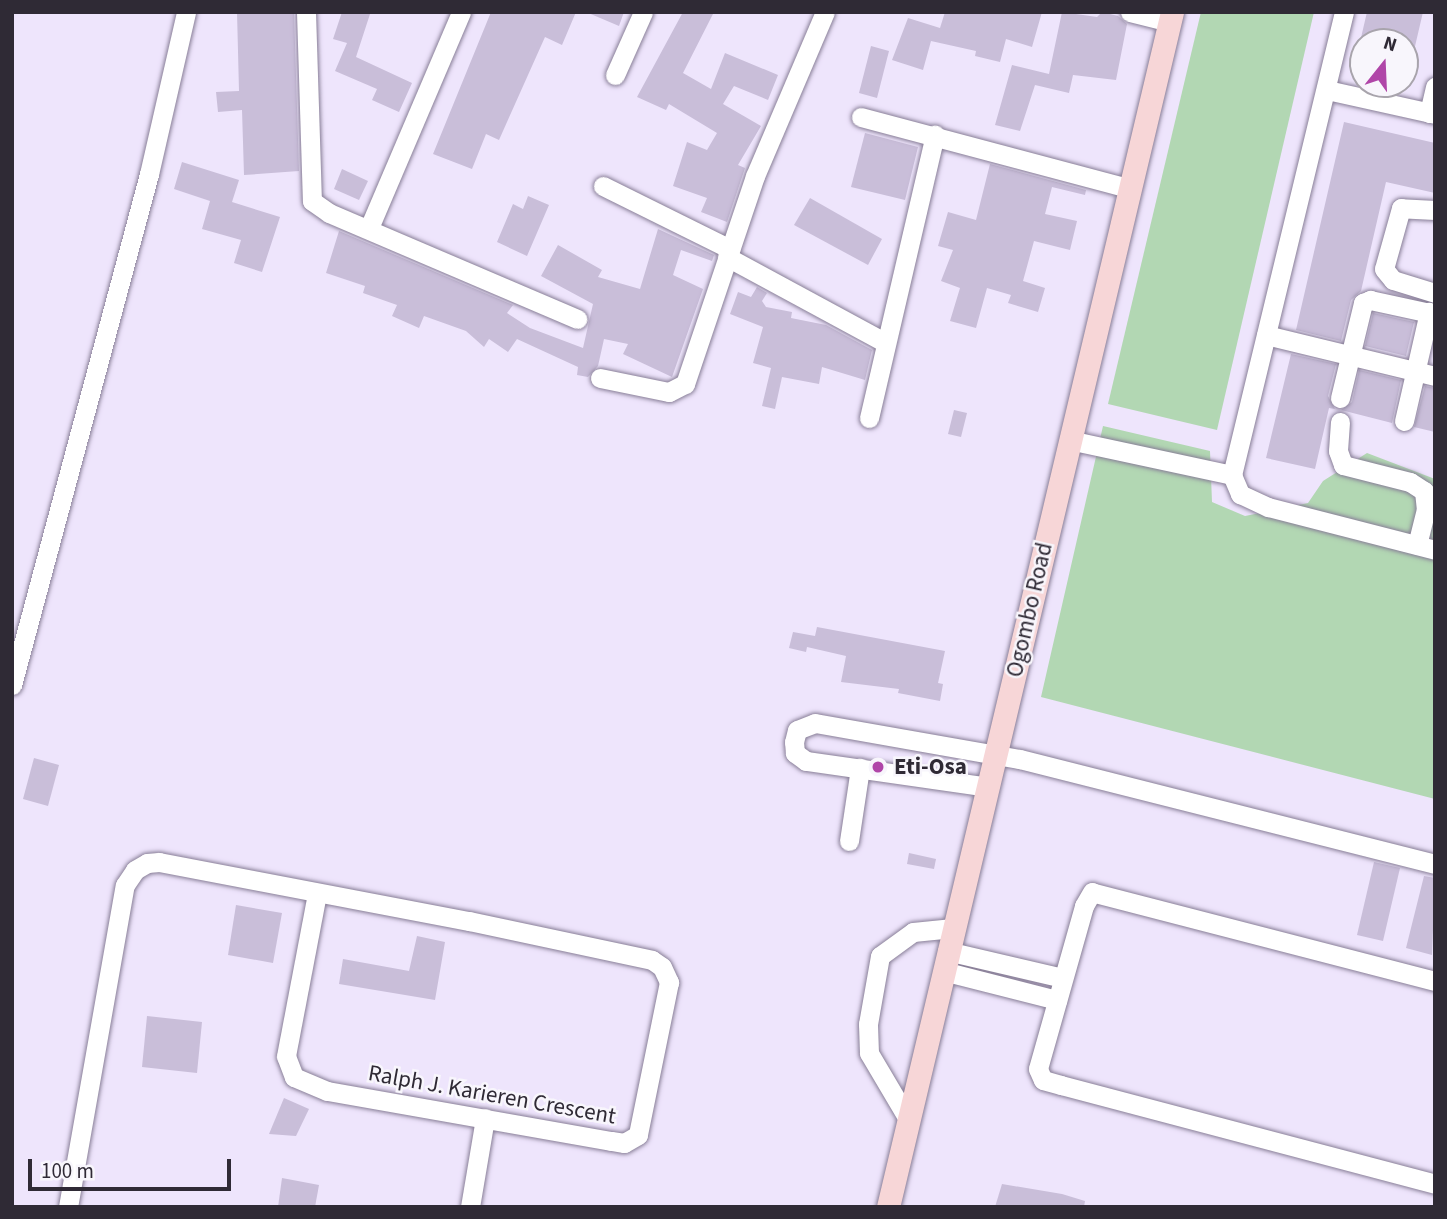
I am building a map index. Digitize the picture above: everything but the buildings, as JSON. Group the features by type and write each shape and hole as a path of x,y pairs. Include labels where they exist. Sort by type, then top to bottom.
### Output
{"main road":[{"name":"Ogombo Road","path":"888,1207 945,961 997,756 1128,188 1171,17"}],"street":[{"path":"12,685 149,174 187,12"},
{"path":"306,12 310,197 329,213 577,318"},
{"path":"369,228 461,12"},
{"path":"615,75 643,12"},
{"path":"600,378 669,392 683,388 772,130 825,12"},
{"path":"1130,12 1171,17"},
{"path":"1340,422 1338,451 1343,465 1409,482 1424,491 1426,547 1253,502 1240,494 1232,475 1344,12"},
{"path":"1327,90 1432,114 1435,87"},
{"path":"861,117 1128,188"},
{"path":"869,418 884,342 935,135"},
{"path":"603,186 729,253 884,342"},
{"path":"1388,276 1385,259 1397,212 1411,205 1435,210"},
{"path":"1340,398 1349,355 1370,284 1388,276 1435,293"},
{"path":"1363,303 1370,300 1432,313 1426,374 1404,421"},
{"path":"1266,335 1426,374"},
{"path":"1069,440 1232,475"},
{"path":"989,787 806,761 795,753 797,730 816,723 997,756 1435,864"},
{"path":"849,841 859,768"},
{"name":"Ralph J. Karieren Crescent","path":"68,1207 131,876 142,865 159,862 616,950 662,967 669,982 666,1005 645,1117 634,1140 611,1141 327,1091 293,1077 286,1056 317,893"},
{"path":"1435,981 1093,892 1084,906 1038,1069 1043,1080 1435,1184"},
{"path":"908,1119 869,1053 868,1024 880,956 914,932 953,928"},
{"path":"945,961 1063,978"},
{"path":"945,961 1057,1000"},
{"path":"470,1207 485,1118"}],"green space":[{"path":"1201,12 1314,12 1217,430 1108,404"},
{"path":"1103,426 1210,451 1212,502 1245,516 1308,503 1323,481 1367,453 1435,479 1435,799 1041,697"}],"place":[{"name":"Eti-Osa","path":"878,767"}]}
